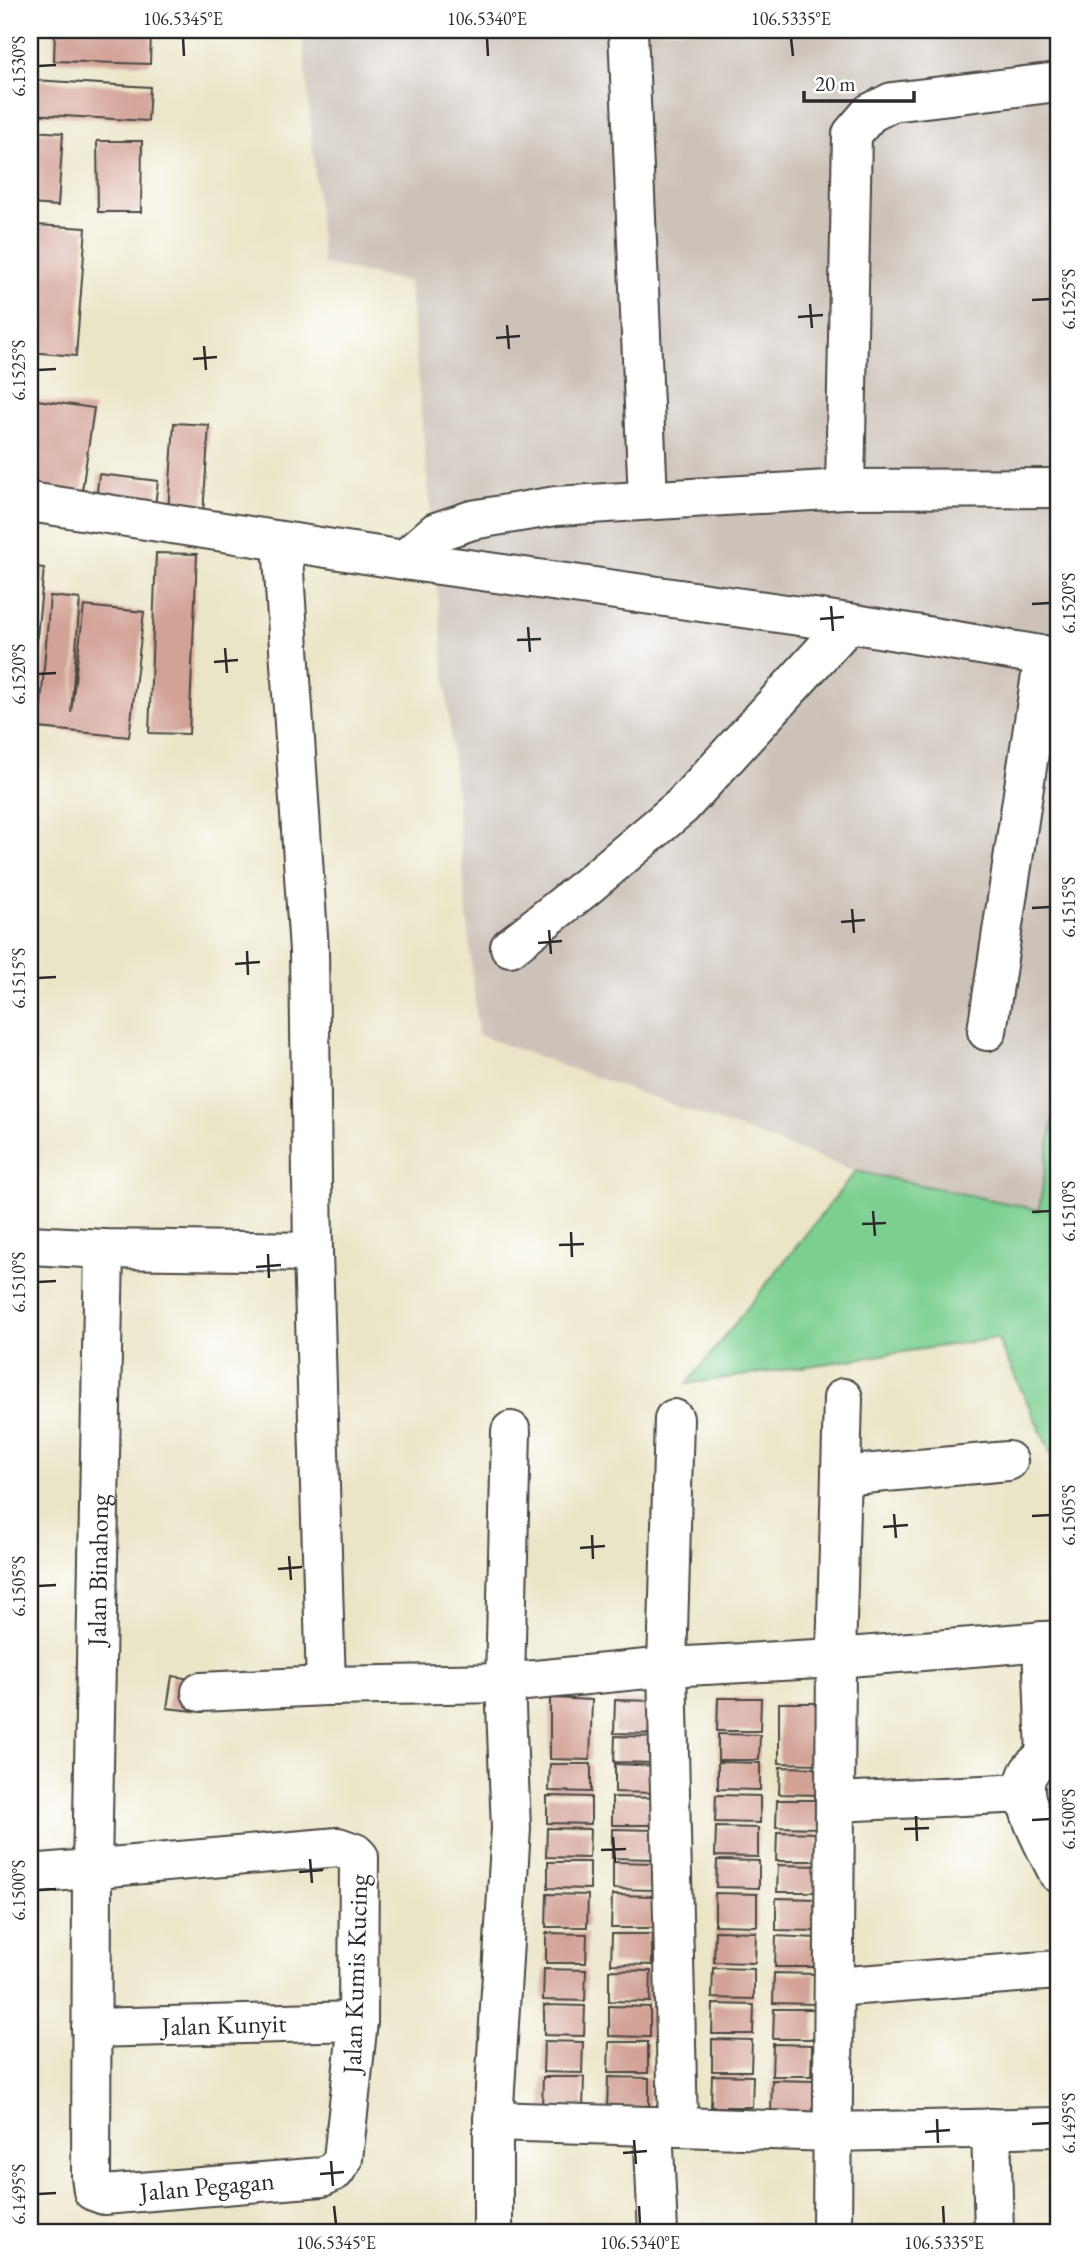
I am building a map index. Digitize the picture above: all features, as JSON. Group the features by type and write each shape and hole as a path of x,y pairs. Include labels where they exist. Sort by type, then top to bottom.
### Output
{"street":[{"path":"628,30 648,499"},
{"path":"845,489 852,134 870,113 892,102 1058,82"},
{"path":"404,560 436,532 472,520 556,506 845,489 1058,488"},
{"path":"30,502 282,542 849,623 1051,657 987,1031"},
{"path":"282,542 309,951 313,1252 326,1686"},
{"path":"510,947 682,806 849,623"},
{"path":"30,1245 104,1259 313,1252"},
{"name":"Jalan Binahong","path":"91,2176 92,1870 104,1259"},
{"path":"832,2232 836,1658 843,1398"},
{"path":"658,2232 666,2126 667,1667 674,1419"},
{"path":"493,2232 493,2121 511,1828 505,1683 511,1431"},
{"path":"841,1476 1008,1461"},
{"path":"201,1692 326,1686 505,1683 667,1667 836,1658 1050,1641 1052,1753 1033,1766 1026,1778 1025,1793 1036,1827 1056,1863"},
{"path":"835,1802 1025,1793"},
{"name":"Jalan Kumis Kucing","path":"92,1870 338,1847 359,1857 359,2021 343,2159 335,2171"},
{"path":"30,1874 92,1870"},
{"path":"834,1987 1058,1970"},
{"name":"Jalan Kunyit","path":"91,2028 359,2021"},
{"path":"493,2121 833,2132 1058,2127"},
{"path":"991,2129 994,2232"},
{"name":"Jalan Pegagan","path":"91,2176 93,2191 104,2195 322,2177 335,2171"}],"shaded area":[{"path":"302,30 1058,30 1058,1085 1039,1210 856,1171 478,1035 409,282 323,264"}],"green space":[{"path":"1058,1085 1058,1468 997,1338 687,1384 856,1171 1039,1210"}],"building":[{"path":"55,30 151,30 150,64 54,61"},
{"path":"33,80 150,87 148,121 30,114"},
{"path":"30,131 63,133 58,206 30,204"},
{"path":"97,141 142,141 141,212 98,212"},
{"path":"36,225 86,228 76,356 30,352 30,301"},
{"path":"30,399 94,408 82,491 30,484"},
{"path":"174,423 209,425 203,514 168,512"},
{"path":"99,474 158,481 155,506 96,500"},
{"path":"156,553 197,554 189,734 149,733"},
{"path":"30,566 44,568 32,686 30,686"},
{"path":"50,596 80,599 71,713 84,606 144,612 129,737 39,728"},
{"path":"172,1676 198,1680 194,1711 167,1708"},
{"path":"550,1698 592,1700 590,1760 550,1759"},
{"path":"718,1698 761,1698 760,1731 717,1731"},
{"path":"615,1700 657,1701 656,1734 614,1733"},
{"path":"779,1703 821,1703 820,1764 779,1763"},
{"path":"718,1734 760,1735 759,1760 718,1760"},
{"path":"615,1736 657,1737 656,1763 614,1762"},
{"path":"718,1762 760,1763 760,1790 718,1789"},
{"path":"550,1764 591,1764 591,1792 549,1791"},
{"path":"615,1764 657,1766 656,1793 615,1792"},
{"path":"780,1767 821,1768 820,1795 779,1794"},
{"path":"716,1795 760,1796 760,1823 715,1822"},
{"path":"547,1796 591,1797 591,1824 547,1823"},
{"path":"612,1797 657,1798 656,1825 612,1825"},
{"path":"777,1800 821,1800 820,1828 776,1827"},
{"path":"716,1827 758,1828 758,1857 715,1856"},
{"path":"547,1828 590,1829 589,1858 546,1857"},
{"path":"612,1829 655,1830 655,1859 612,1858"},
{"path":"777,1832 819,1833 818,1861 776,1861"},
{"path":"717,1860 759,1861 759,1888 716,1887"},
{"path":"548,1862 590,1862 590,1889 548,1888"},
{"path":"613,1862 655,1863 655,1890 613,1889"},
{"path":"778,1865 819,1866 819,1892 777,1892"},
{"path":"715,1893 757,1894 757,1926 715,1925"},
{"path":"547,1894 588,1895 587,1927 546,1927"},
{"path":"612,1895 654,1896 653,1928 611,1928"},
{"path":"776,1898 818,1899 817,1931 776,1930"},
{"path":"715,1931 756,1932 755,1963 714,1962"},
{"path":"546,1933 587,1934 586,1963 546,1963"},
{"path":"612,1934 652,1934 652,1965 611,1964"},
{"path":"776,1936 817,1938 816,1967 775,1967"},
{"path":"713,1968 754,1969 754,1999 712,1998"},
{"path":"544,1969 586,1970 585,2001 543,2000"},
{"path":"609,1970 651,1971 650,2002 609,2001"},
{"path":"774,1973 815,1974 814,2004 773,2003"},
{"path":"713,2004 754,2005 753,2034 712,2034"},
{"path":"544,2005 585,2006 584,2036 544,2035"},
{"path":"609,2006 650,2007 650,2037 609,2036"},
{"path":"774,2009 815,2009 814,2039 773,2039"},
{"path":"712,2039 752,2040 751,2071 712,2071"},
{"path":"544,2041 583,2042 582,2073 543,2072"},
{"path":"609,2042 648,2042 648,2073 608,2073"},
{"path":"773,2044 812,2045 811,2076 772,2076"},
{"path":"712,2075 753,2076 752,2107 711,2107"},
{"path":"543,2077 584,2077 583,2108 542,2108"},
{"path":"608,2077 649,2078 649,2110 607,2109"},
{"path":"772,2080 814,2081 813,2112 771,2112"}]}
